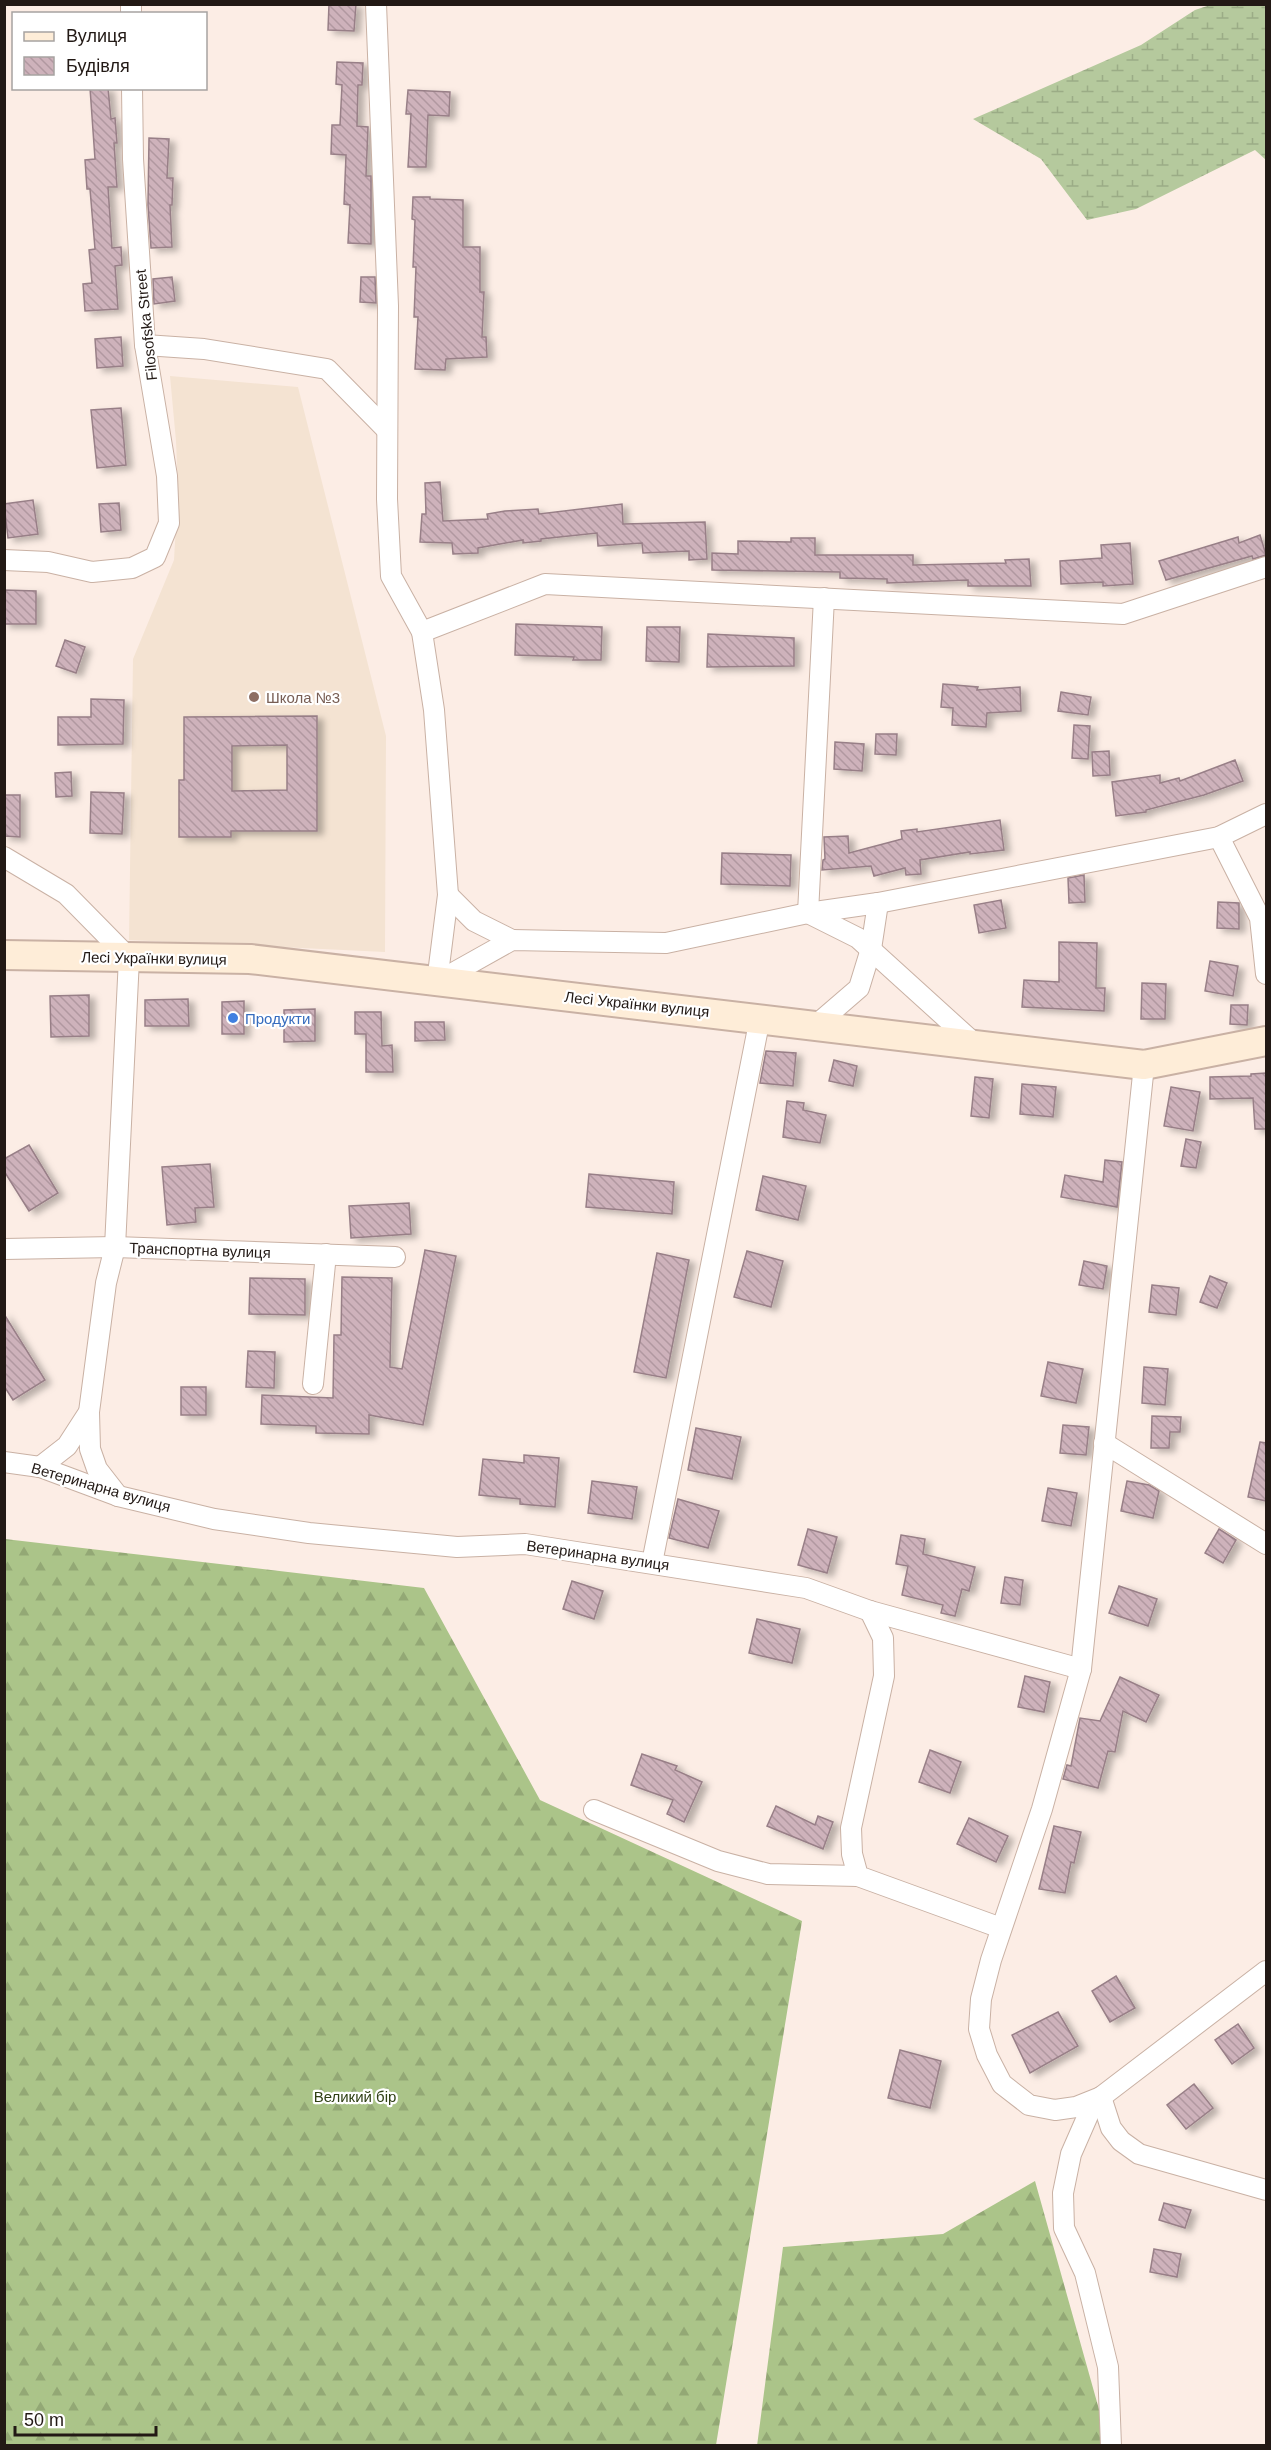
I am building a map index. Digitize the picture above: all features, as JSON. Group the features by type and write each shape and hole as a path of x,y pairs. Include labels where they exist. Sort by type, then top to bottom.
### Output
{"street":[{"path":"376,4 388,306 387,499 391,576 422,632 434,710 448,895 437,982"},
{"name":"Filosofska Street","path":"4,560 48,562 92,572 132,568 155,557 169,524 167,476 145,345 133,159 132,90"},
{"path":"145,345 204,349 327,369 387,430"},
{"path":"422,632 545,584 1123,614 1266,567"},
{"path":"808,913 824,598"},
{"path":"448,895 474,921 512,940 666,943 808,913 878,903 1219,837 1266,814"},
{"path":"1219,837 1260,918 1266,974"},
{"path":"4,856 66,894 129,958 115,1247 106,1283 89,1412 90,1449 97,1468 118,1496"},
{"path":"816,1025 859,988 871,949 878,903"},
{"path":"808,913 858,938 976,1045"},
{"path":"437,982 512,940"},
{"name":"Лесі Українки вулиця","path":"4,955 250,959 1144,1065 1266,1041"},
{"path":"652,1563 760,1018"},
{"path":"1144,1065 1081,1669 1042,1809 1001,1928 981,1999 979,2029 987,2055 1002,2084 1029,2105 1056,2110 1076,2107 1101,2097 1266,1971"},
{"name":"Транспортна вулиця","path":"4,1249 115,1247 394,1257"},
{"path":"313,1384 326,1254"},
{"path":"40,1467 67,1446 89,1412"},
{"path":"1104,1443 1266,1544"},
{"name":"Ветеринарна вулиця","path":"4,1462 40,1467 118,1496 214,1518 309,1533 457,1547 525,1544 806,1588 870,1611 1081,1669"},
{"path":"858,1876 852,1854 851,1828 884,1676 883,1638 870,1611"},
{"path":"594,1810 718,1861 768,1874 858,1876 1001,1928"},
{"path":"1101,2097 1111,2128 1121,2141 1139,2154 1266,2190"},
{"path":"1101,2097 1089,2113 1071,2154 1063,2193 1063,2216 1064,2228 1085,2273 1108,2367 1111,2445"}],"shaded area":[{"name":"Школа №3","path":"170,376 298,387 386,736 385,952 129,940 133,659 174,560 178,489"}],"green space":[{"path":"1210,5 1266,5 1266,160 1255,150 1136,209 1087,220 1041,159 973,119 1141,45 1195,10"},
{"name":"Великий бір","path":"5,1539 424,1588 540,1800 802,1921 716,2445 5,2445"},
{"path":"1035,2181 1109,2445 757,2446 783,2247 943,2234"}],"building":[{"path":"329,4 356,4 354,31 328,30"},
{"path":"337,62 363,63 362,85 358,85 357,126 368,127 366,176 371,176 371,244 348,243 350,205 344,204 346,155 331,154 332,125 340,125 342,85 336,84"},
{"path":"90,90 108,90 111,119 115,118 117,143 114,143 117,187 108,187 112,248 121,247 122,265 115,266 118,309 85,311 83,284 92,283 89,250 95,249 85,160 95,159"},
{"path":"408,90 450,92 449,116 428,115 426,167 408,167 411,114 406,114"},
{"path":"149,138 169,139 167,178 173,178 172,205 170,205 172,247 151,248 148,205"},
{"path":"413,197 463,200 463,247 480,247 480,292 484,292 482,337 486,337 487,357 446,359 445,370 415,369 418,317 414,317 416,267 413,267 415,220 412,219"},
{"path":"172,277 175,301 154,304 153,279"},
{"path":"361,277 375,277 376,303 360,302"},
{"path":"121,337 123,366 97,368 95,339"},
{"path":"121,408 126,465 97,468 91,410"},
{"path":"440,482 443,521 488,519 487,514 505,511 538,509 539,514 622,504 623,524 705,522 707,559 689,560 689,551 643,553 642,543 598,546 597,533 523,543 523,540 478,548 478,553 453,554 452,543 420,542 422,514 426,514 425,483"},
{"path":"33,500 38,534 8,538 4,504"},
{"path":"119,503 121,530 101,532 99,504"},
{"path":"1260,535 1266,555 1253,559 1252,556 1166,580 1159,561 1238,537 1239,543"},
{"path":"791,538 815,538 815,555 913,555 913,565 1006,563 1005,560 1029,559 1031,586 968,586 968,580 887,583 887,579 840,578 840,572 712,570 712,553 738,554 738,541 791,542"},
{"path":"1130,543 1133,584 1103,586 1103,582 1061,584 1060,561 1102,558 1101,545"},
{"path":"4,590 36,591 36,624 4,624"},
{"path":"516,624 602,627 601,660 515,655"},
{"path":"647,627 680,627 679,662 646,661"},
{"path":"708,634 794,638 794,666 707,667"},
{"path":"65,640 85,647 76,673 56,666"},
{"path":"943,684 978,687 977,690 1020,687 1021,711 987,713 986,727 952,725 953,708 941,707"},
{"path":"1061,692 1091,697 1088,715 1058,711"},
{"path":"91,699 124,700 123,744 58,745 58,717 91,717"},
{"path":"317,716 317,831 231,831 231,837 179,837 179,780 184,780 184,717","holes":["287,745 287,790 232,791 232,746"]},
{"path":"1074,725 1090,726 1088,759 1072,758"},
{"path":"876,734 897,734 896,755 875,754"},
{"path":"835,742 864,744 862,771 834,769"},
{"path":"1109,751 1110,775 1093,776 1092,752"},
{"path":"1235,760 1243,781 1204,795 1146,810 1146,812 1116,816 1112,782 1160,775 1160,783 1179,778 1180,781"},
{"path":"71,772 72,796 56,797 55,773"},
{"path":"91,792 124,793 122,834 90,833"},
{"path":"4,795 20,795 20,837 4,836"},
{"path":"1000,820 1004,850 970,854 970,852 920,860 921,874 906,875 905,868 874,876 871,866 822,870 825,859 824,837 848,836 849,853 902,839 901,831 917,829 917,832"},
{"path":"722,853 791,855 790,886 721,884"},
{"path":"1084,875 1085,902 1069,903 1068,878"},
{"path":"1001,900 1006,928 979,933 974,905"},
{"path":"1218,902 1239,903 1239,929 1217,928"},
{"path":"1059,942 1097,943 1096,988 1105,988 1104,1011 1022,1007 1024,980 1059,982"},
{"path":"1210,961 1238,966 1233,996 1205,991"},
{"path":"1142,983 1166,984 1165,1019 1141,1019"},
{"path":"89,995 89,1036 51,1037 50,996"},
{"path":"188,999 189,1026 145,1026 145,1000"},
{"name":"Продукти","path":"244,1001 244,1034 222,1034 222,1002"},
{"path":"1231,1005 1248,1005 1247,1025 1230,1024"},
{"path":"315,1009 315,1041 284,1042 284,1010"},
{"path":"355,1012 381,1012 382,1046 392,1045 393,1072 366,1072 366,1034 355,1034"},
{"path":"415,1022 444,1022 445,1040 415,1041"},
{"path":"766,1051 796,1053 793,1086 760,1083"},
{"path":"834,1060 857,1066 853,1086 829,1081"},
{"path":"1266,1073 1266,1129 1255,1129 1253,1098 1210,1099 1210,1077 1251,1076 1251,1074"},
{"path":"975,1077 993,1079 989,1118 971,1116"},
{"path":"1022,1084 1056,1087 1053,1117 1020,1114"},
{"path":"1171,1087 1200,1092 1193,1131 1164,1126"},
{"path":"787,1101 804,1103 803,1110 826,1115 820,1143 783,1137"},
{"path":"1186,1139 1201,1142 1196,1168 1181,1166"},
{"path":"29,1145 58,1193 29,1211 4,1171 4,1159"},
{"path":"1105,1160 1122,1162 1117,1207 1061,1197 1065,1175 1103,1182"},
{"path":"210,1164 214,1207 195,1208 196,1222 167,1225 162,1167"},
{"path":"589,1174 674,1182 672,1214 586,1207"},
{"path":"763,1176 806,1186 798,1220 756,1210"},
{"path":"409,1203 411,1234 351,1238 349,1206"},
{"path":"425,1250 456,1256 423,1425 369,1415 369,1434 316,1433 316,1426 261,1424 262,1395 333,1398 334,1335 341,1335 342,1277 392,1278 390,1367 402,1369"},
{"path":"747,1251 783,1261 771,1307 734,1297"},
{"path":"657,1253 689,1260 666,1378 634,1372"},
{"path":"1084,1261 1107,1266 1103,1289 1079,1285"},
{"path":"1210,1276 1227,1283 1217,1308 1200,1302"},
{"path":"250,1278 305,1279 305,1315 249,1314"},
{"path":"1152,1285 1179,1288 1176,1315 1149,1312"},
{"path":"4,1314 45,1380 13,1400 4,1386"},
{"path":"248,1351 275,1352 274,1388 246,1387"},
{"path":"1048,1362 1083,1369 1076,1403 1041,1396"},
{"path":"1144,1367 1168,1369 1165,1405 1142,1403"},
{"path":"181,1387 206,1387 206,1415 181,1415"},
{"path":"1152,1416 1181,1417 1180,1432 1170,1432 1169,1448 1151,1448"},
{"path":"1063,1425 1089,1427 1086,1455 1060,1453"},
{"path":"696,1428 741,1437 732,1479 688,1470"},
{"path":"1260,1442 1266,1443 1266,1501 1248,1497"},
{"path":"524,1455 559,1458 555,1507 520,1504 520,1499 479,1495 483,1459 524,1463"},
{"path":"592,1481 637,1487 632,1519 588,1513"},
{"path":"1127,1481 1149,1485 1159,1491 1153,1518 1121,1511"},
{"path":"1048,1488 1077,1493 1071,1526 1042,1521"},
{"path":"678,1499 719,1511 708,1548 669,1538"},
{"path":"808,1529 837,1537 827,1573 798,1565"},
{"path":"1219,1529 1236,1540 1223,1563 1205,1553"},
{"path":"901,1535 925,1539 923,1554 975,1567 969,1591 962,1589 955,1616 941,1613 943,1605 902,1595 908,1566 896,1564"},
{"path":"1005,1577 1023,1580 1020,1605 1001,1603"},
{"path":"572,1581 603,1591 594,1619 563,1609"},
{"path":"1119,1586 1157,1599 1148,1626 1109,1613"},
{"path":"757,1619 800,1629 792,1663 749,1653"},
{"path":"1025,1676 1050,1682 1044,1712 1018,1707"},
{"path":"1120,1677 1159,1695 1146,1722 1123,1711 1115,1752 1108,1751 1098,1788 1063,1779 1067,1765 1071,1766 1080,1718 1100,1721"},
{"path":"930,1750 961,1762 950,1793 919,1782"},
{"path":"642,1754 677,1766 675,1770 702,1782 684,1822 667,1814 673,1800 631,1785"},
{"path":"776,1806 815,1825 818,1816 833,1822 823,1849 767,1826"},
{"path":"969,1818 1008,1836 996,1862 957,1844"},
{"path":"1054,1826 1081,1832 1074,1863 1071,1862 1065,1893 1039,1889"},
{"path":"1116,1976 1135,2008 1110,2022 1092,1991"},
{"path":"1058,2012 1078,2046 1030,2073 1012,2035"},
{"path":"1238,2024 1254,2048 1232,2064 1215,2040"},
{"path":"900,2050 941,2061 930,2108 888,2098"},
{"path":"1194,2084 1213,2108 1186,2129 1167,2105"},
{"path":"1164,2203 1191,2210 1185,2228 1159,2220"},
{"path":"1154,2249 1181,2254 1177,2277 1150,2272"}],"place":[{"name":"Школа №3","path":"254,697"},
{"name":"Продукти","path":"233,1018"}]}
